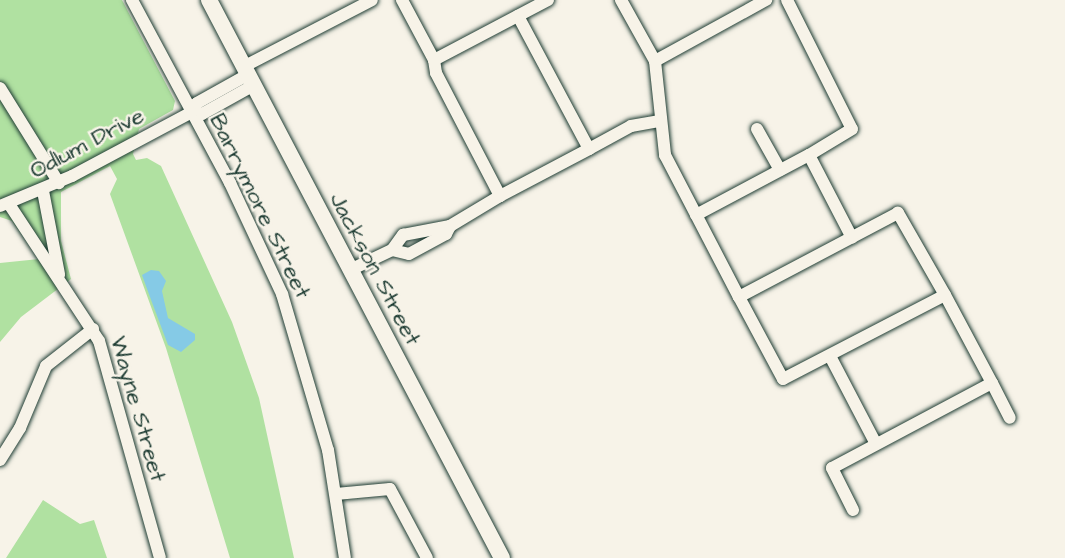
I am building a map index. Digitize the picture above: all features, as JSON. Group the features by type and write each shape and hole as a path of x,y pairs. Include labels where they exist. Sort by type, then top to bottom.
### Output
{"main road":[{"name":"Jackson Street","path":"209,0 502,558"}],"street":[{"name":"Barrymore Street","path":"132,0 192,112 282,294 317,404 336,494 345,558"},
{"name":"Odlum Drive","path":"4,205 43,191 192,112 202,114 248,76 263,58 372,0"},
{"path":"402,0 434,60 436,73 500,196"},
{"path":"434,60 548,0"},
{"path":"621,0 655,61 659,121 665,155 783,379 945,295"},
{"path":"655,61 766,0"},
{"path":"696,215 852,129 787,0"},
{"path":"518,16 589,149"},
{"path":"2,95 59,183"},
{"path":"351,270 392,250 394,242 415,233 450,226 631,126 659,121"},
{"path":"757,129 780,170"},
{"path":"808,155 852,237"},
{"name":"Wayne Street","path":"43,191 60,278"},
{"name":"Wayne Street","path":"4,205 60,278 93,329 104,352 160,558"},
{"path":"739,298 898,213 1010,418"},
{"path":"392,250 403,255 446,234 450,226"},
{"path":"415,233 422,247"},
{"path":"0,460 20,428 46,366 93,329"},
{"path":"830,356 876,444"},
{"path":"853,510 832,468 992,383"},
{"path":"336,494 390,489 427,558"}],"green space":[{"path":"0,0 122,0 175,101 173,110 139,129 133,154 136,160 147,158 161,166 232,322 259,398 294,558 230,558 166,348 110,194 117,179 110,166 61,192 61,241 71,279 21,317 0,342 0,263 39,259 12,221 0,217"},
{"path":"43,500 80,524 94,520 107,558 6,558"}],"water":[{"path":"151,270 159,271 166,281 162,291 168,318 195,334 195,340 181,352 168,345 150,297 142,275"}]}
